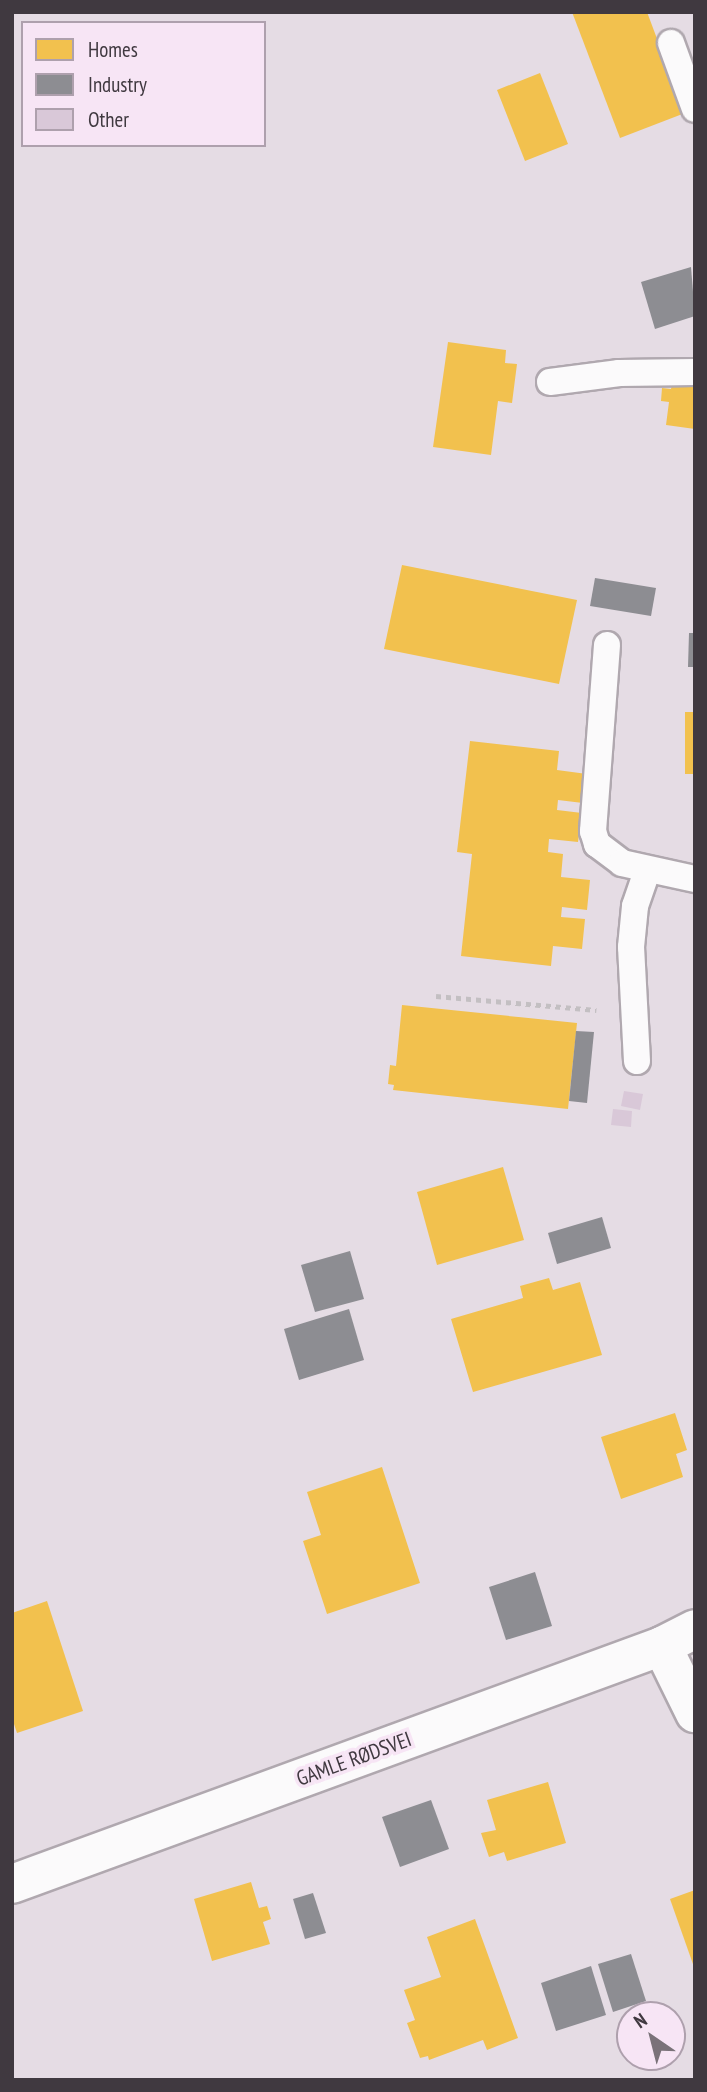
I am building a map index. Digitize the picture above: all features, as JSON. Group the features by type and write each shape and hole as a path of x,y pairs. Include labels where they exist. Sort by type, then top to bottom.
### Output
{"street":[{"path":"678,1638 695,1713"},
{"name":"GAMLE RØDSVEI","path":"12,1884 678,1638"}],"lane":[{"path":"671,43 695,109"},
{"path":"550,382 619,373 695,372"},
{"path":"607,645 593,831 603,852 647,872 695,879"},
{"path":"638,1061 632,934 635,906 647,872"}],"path":[{"path":"436,996 634,1013"}],"building: Homes":[{"path":"572,12 647,12 685,113 620,138"},
{"path":"540,73 568,144 525,161 497,90"},
{"path":"448,342 506,350 505,363 517,364 512,403 498,401 491,455 433,447"},
{"path":"672,383 695,385 695,429 666,425 669,402 661,401 662,388 671,389"},
{"path":"402,565 577,600 559,684 384,649"},
{"path":"685,712 695,712 695,774 685,774"},
{"path":"470,741 559,751 557,770 587,774 583,803 558,800 557,810 582,813 578,842 549,839 548,852 563,854 561,877 590,880 587,910 562,907 561,917 585,919 582,949 553,946 551,966 461,956 472,854 457,852"},
{"path":"402,1005 577,1023 568,1109 393,1090 394,1085 388,1084 390,1065 396,1066"},
{"path":"503,1167 524,1240 437,1265 417,1192"},
{"path":"549,1278 553,1290 580,1282 602,1355 473,1392 451,1319 523,1298 520,1286"},
{"path":"675,1413 687,1450 676,1454 683,1477 621,1499 601,1437"},
{"path":"382,1467 420,1583 327,1614 303,1541 321,1535 307,1492"},
{"path":"47,1601 83,1711 17,1733 12,1718 12,1613"},
{"path":"548,1782 566,1843 507,1861 504,1852 489,1857 481,1833 496,1830 487,1800"},
{"path":"251,1882 259,1908 267,1906 271,1919 263,1922 270,1944 212,1961 194,1899"},
{"path":"695,1890 695,1967 694,1967 670,1899"},
{"path":"475,1919 518,2038 487,2050 483,2040 429,2060 428,2056 420,2058 407,2023 415,2020 404,1990 441,1977 427,1937"}],"building: Industry":[{"path":"691,267 695,316 655,329 641,282"},
{"path":"595,578 656,588 651,616 590,606"},
{"path":"689,633 695,633 695,667 688,667"},
{"path":"576,1031 594,1032 587,1103 569,1101"},
{"path":"602,1217 611,1248 557,1264 548,1233"},
{"path":"350,1251 364,1299 315,1312 301,1265"},
{"path":"349,1309 364,1360 299,1380 284,1329"},
{"path":"535,1572 552,1626 506,1640 489,1587"},
{"path":"431,1800 449,1849 400,1867 382,1817"},
{"path":"313,1893 326,1933 305,1939 293,1899"},
{"path":"631,1954 646,2001 616,2001 616,2011 613,2012 598,1964"},
{"path":"591,1966 606,2015 556,2031 541,1983"}],"building: Other":[{"path":"624,1091 643,1094 640,1110 621,1106"},
{"path":"613,1109 632,1111 631,1127 611,1125"}]}
